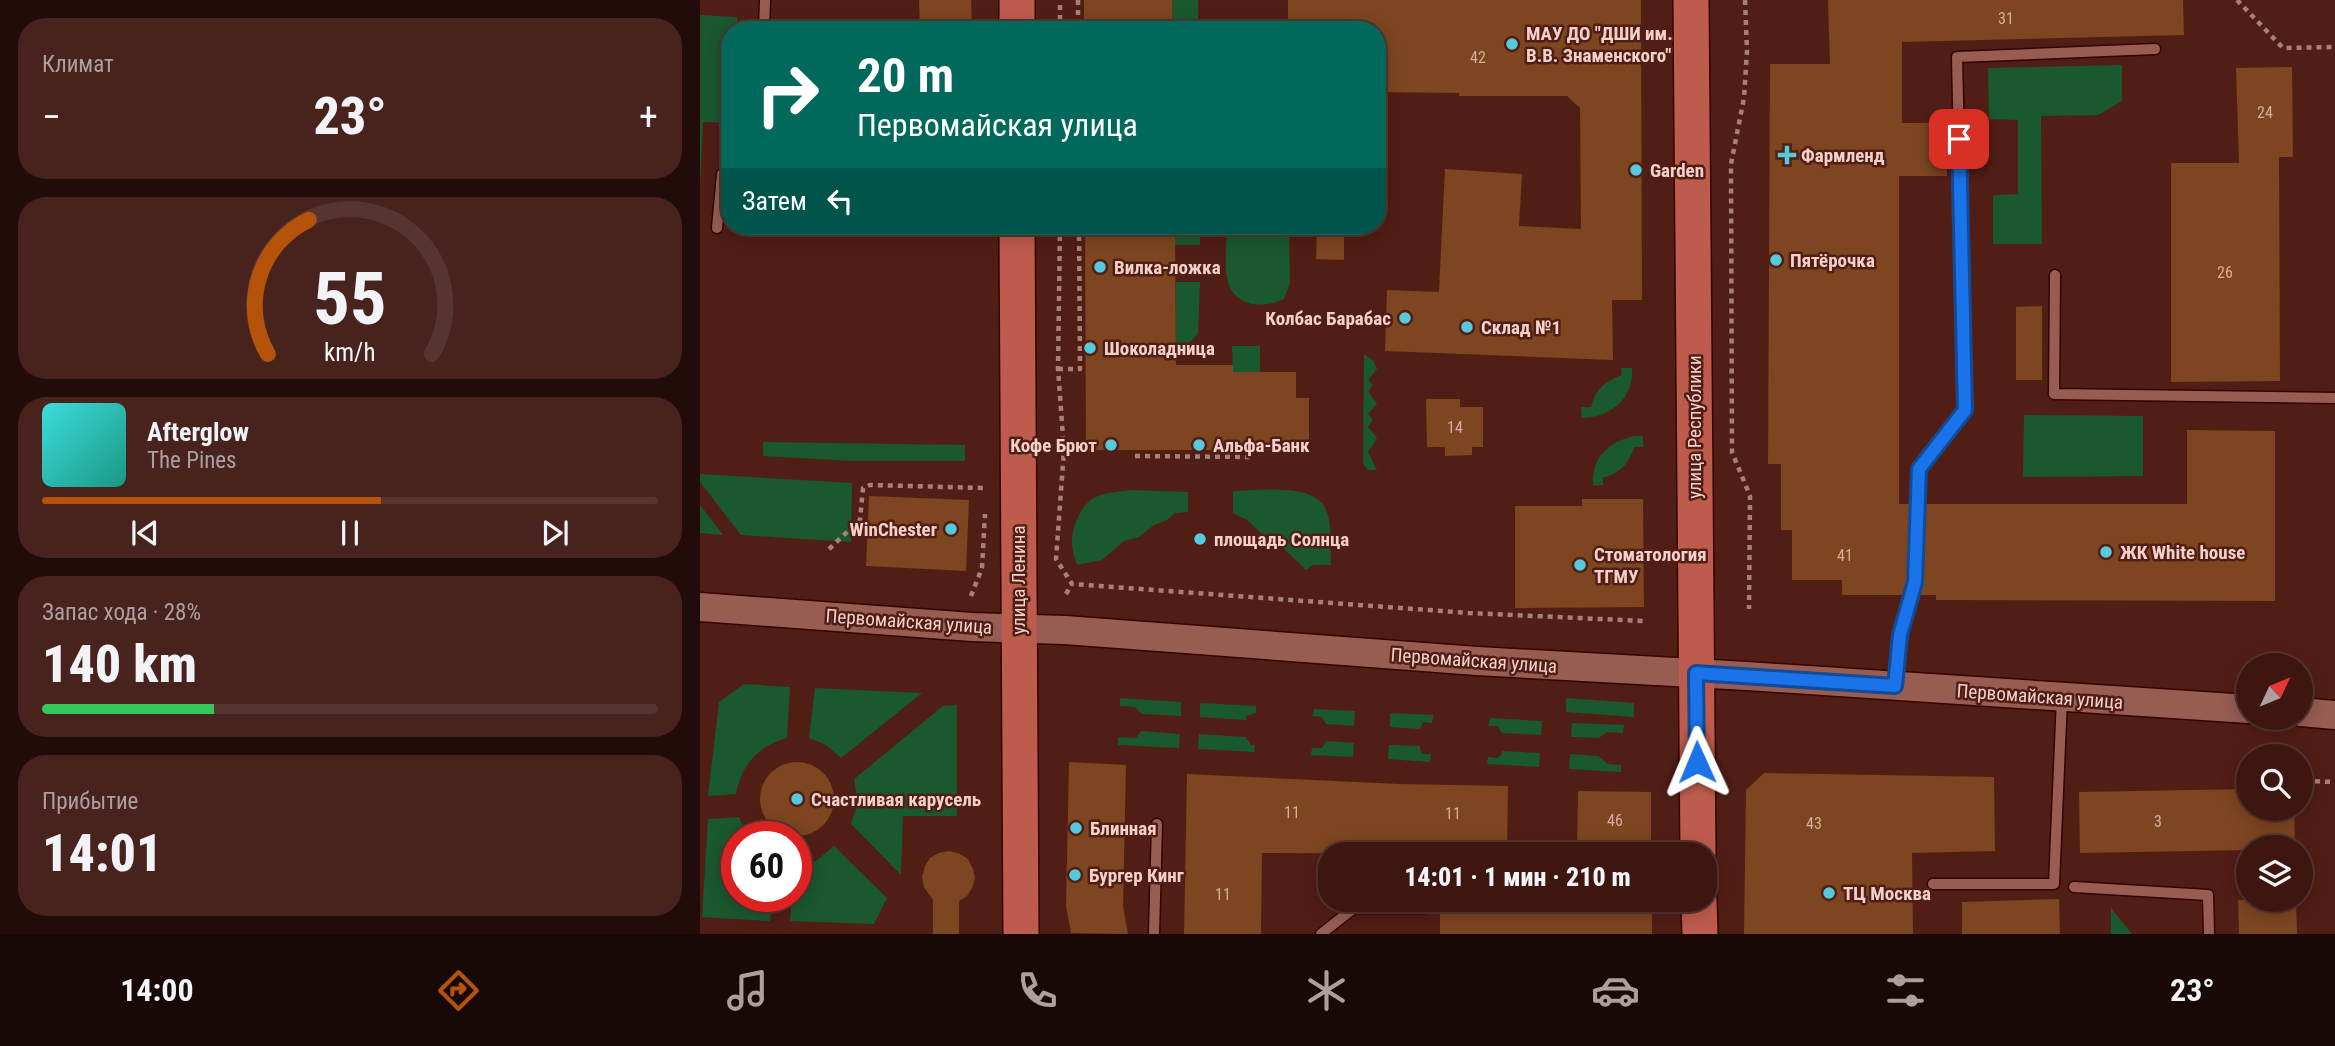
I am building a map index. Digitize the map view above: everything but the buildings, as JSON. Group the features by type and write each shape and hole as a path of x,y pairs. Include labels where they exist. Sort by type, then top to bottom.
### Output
{"main road":[{"path":"1017,0 1017,21"},
{"name":"улица Республики","path":"1691,0 1699,842"},
{"name":"улица Ленина","path":"1017,235 1021,934"},
{"path":"1699,912 1700,934"}],"street":[{"name":"Первомайская улица","path":"700,607 1477,661 2236,708"},
{"path":"2314,713 2335,715"}],"lane":[{"path":"764,21 765,0"},
{"path":"1895,686 1900,635 1915,582 1919,469 1965,410 1957,57 2155,50"},
{"path":"717,228 721,185"},
{"path":"2055,275 2054,394 2335,398"},
{"path":"1933,884 2054,884 2062,698"},
{"path":"1154,934 1157,824"},
{"path":"2074,887 2208,895 2209,934"},
{"path":"1321,934 1349,912"}],"path":[{"path":"1060,0 1060,21"},
{"path":"1078,0 1078,21"},
{"path":"1745,0 1747,51 1744,98 1731,164 1732,452 1750,496 1749,609"},
{"path":"2237,0 2283,48 2335,47"},
{"path":"1060,235 1058,369 1065,450 1056,558 1072,584"},
{"path":"1058,369 1080,369 1079,235"},
{"path":"1135,456 1251,457"},
{"path":"830,549 860,520 863,488 870,485 986,488"},
{"path":"1049,568 1060,565"},
{"path":"1066,594 1072,584"},
{"path":"1072,584 1469,613 1644,621"},
{"path":"2313,781 2335,782"}],"green space":[{"path":"1172,0 1198,0 1198,21 1173,21"},
{"path":"700,15 737,17 737,21 721,21 721,123 703,122 700,186"},
{"path":"2122,65 2122,101 2098,115 2041,116 2042,244 1993,244 1993,195 2018,194 2018,120 1989,119 1988,68"},
{"path":"1175,235 1200,235 1200,245 1175,245"},
{"path":"1227,235 1289,235 1290,283 1284,299 1259,305 1244,301 1232,290 1226,270"},
{"path":"1176,282 1200,282 1198,334 1188,344 1176,344"},
{"path":"1232,346 1260,346 1260,372 1233,372"},
{"path":"1364,354 1373,360 1377,369 1368,380 1373,385 1368,391 1377,404 1368,414 1373,420 1368,427 1377,438 1368,452 1377,470 1368,470 1363,464"},
{"path":"1621,368 1632,368 1632,379 1625,397 1611,410 1582,418 1581,407 1591,407 1595,395 1602,387 1622,375"},
{"path":"2024,415 2143,416 2143,476 2023,477"},
{"path":"1643,436 1643,447 1634,447 1623,467 1603,478 1603,485 1593,486 1598,459 1616,442"},
{"path":"763,442 965,445 965,461 853,461 763,456"},
{"path":"700,474 852,483 851,542 741,535 700,482"},
{"path":"1130,490 1188,492 1188,512 1175,513 1139,537 1124,541 1102,560 1077,565 1072,537 1084,507 1101,495"},
{"path":"1285,490 1310,495 1320,501 1330,523 1331,565 1313,565 1306,570 1282,547 1270,541 1247,520 1233,513 1233,491"},
{"path":"700,505 723,535 700,533"},
{"path":"744,684 790,687 787,738 768,746 753,758 742,774 736,794 708,796 719,702"},
{"path":"815,688 922,693 841,758 826,745 809,738"},
{"path":"1120,698 1181,702 1181,716 1142,714 1135,707 1120,706"},
{"path":"1566,698 1634,703 1634,717 1566,712"},
{"path":"1200,703 1256,706 1256,713 1246,716 1246,720 1200,717"},
{"path":"957,705 957,816 903,816 901,875 851,824 858,802 854,779 943,706"},
{"path":"1314,709 1355,711 1354,726 1326,724 1322,717 1312,716"},
{"path":"1390,713 1433,715 1432,723 1423,722 1420,729 1390,727"},
{"path":"1490,718 1542,721 1541,735 1502,733 1497,726 1488,726"},
{"path":"1572,723 1624,725 1623,733 1607,732 1599,738 1571,737"},
{"path":"1141,731 1180,734 1179,748 1118,745 1118,737 1136,738"},
{"path":"1199,734 1246,737 1251,745 1255,745 1254,752 1198,749"},
{"path":"1326,741 1354,743 1353,757 1311,755 1312,748 1322,748"},
{"path":"1389,745 1420,746 1423,754 1431,754 1430,762 1388,759"},
{"path":"1502,751 1540,753 1539,767 1487,764 1488,757 1497,758"},
{"path":"1570,754 1598,756 1608,764 1621,765 1621,772 1569,769"},
{"path":"739,817 741,821 721,821 721,912 771,912 770,921 702,917 708,819"},
{"path":"834,846 887,898 874,924 790,921 791,912 812,912 812,861"},
{"path":"2111,908 2132,934 2111,934"}],"place":[{"name":"МАУ ДО \"ДШИ им. В.В. Знаменского\"","path":"1512,44"},
{"name":"Фармленд","path":"1787,155"},
{"name":"Garden","path":"1636,170"},
{"name":"Пятёрочка","path":"1776,260"},
{"name":"Вилка-ложка","path":"1100,267"},
{"name":"Колбас Барабас","path":"1405,318"},
{"name":"Склад №1","path":"1467,327"},
{"name":"Шоколадница","path":"1090,348"},
{"name":"Кофе Брют","path":"1111,445"},
{"name":"Альфа-Банк","path":"1199,445"},
{"name":"WinChester","path":"951,529"},
{"name":"площадь Солнца","path":"1200,539"},
{"name":"ЖК White house","path":"2106,552"},
{"name":"Стоматология ТГМУ","path":"1580,565"},
{"name":"Счастливая карусель","path":"797,799"},
{"name":"Блинная","path":"1076,828"},
{"name":"Бургер Кинг","path":"1075,875"},
{"name":"ТЦ Москва","path":"1829,893"}],"route":[{"path":"1697,762 1696,673 1895,686 1900,635 1915,582 1919,469 1965,410 1959,139"}]}
